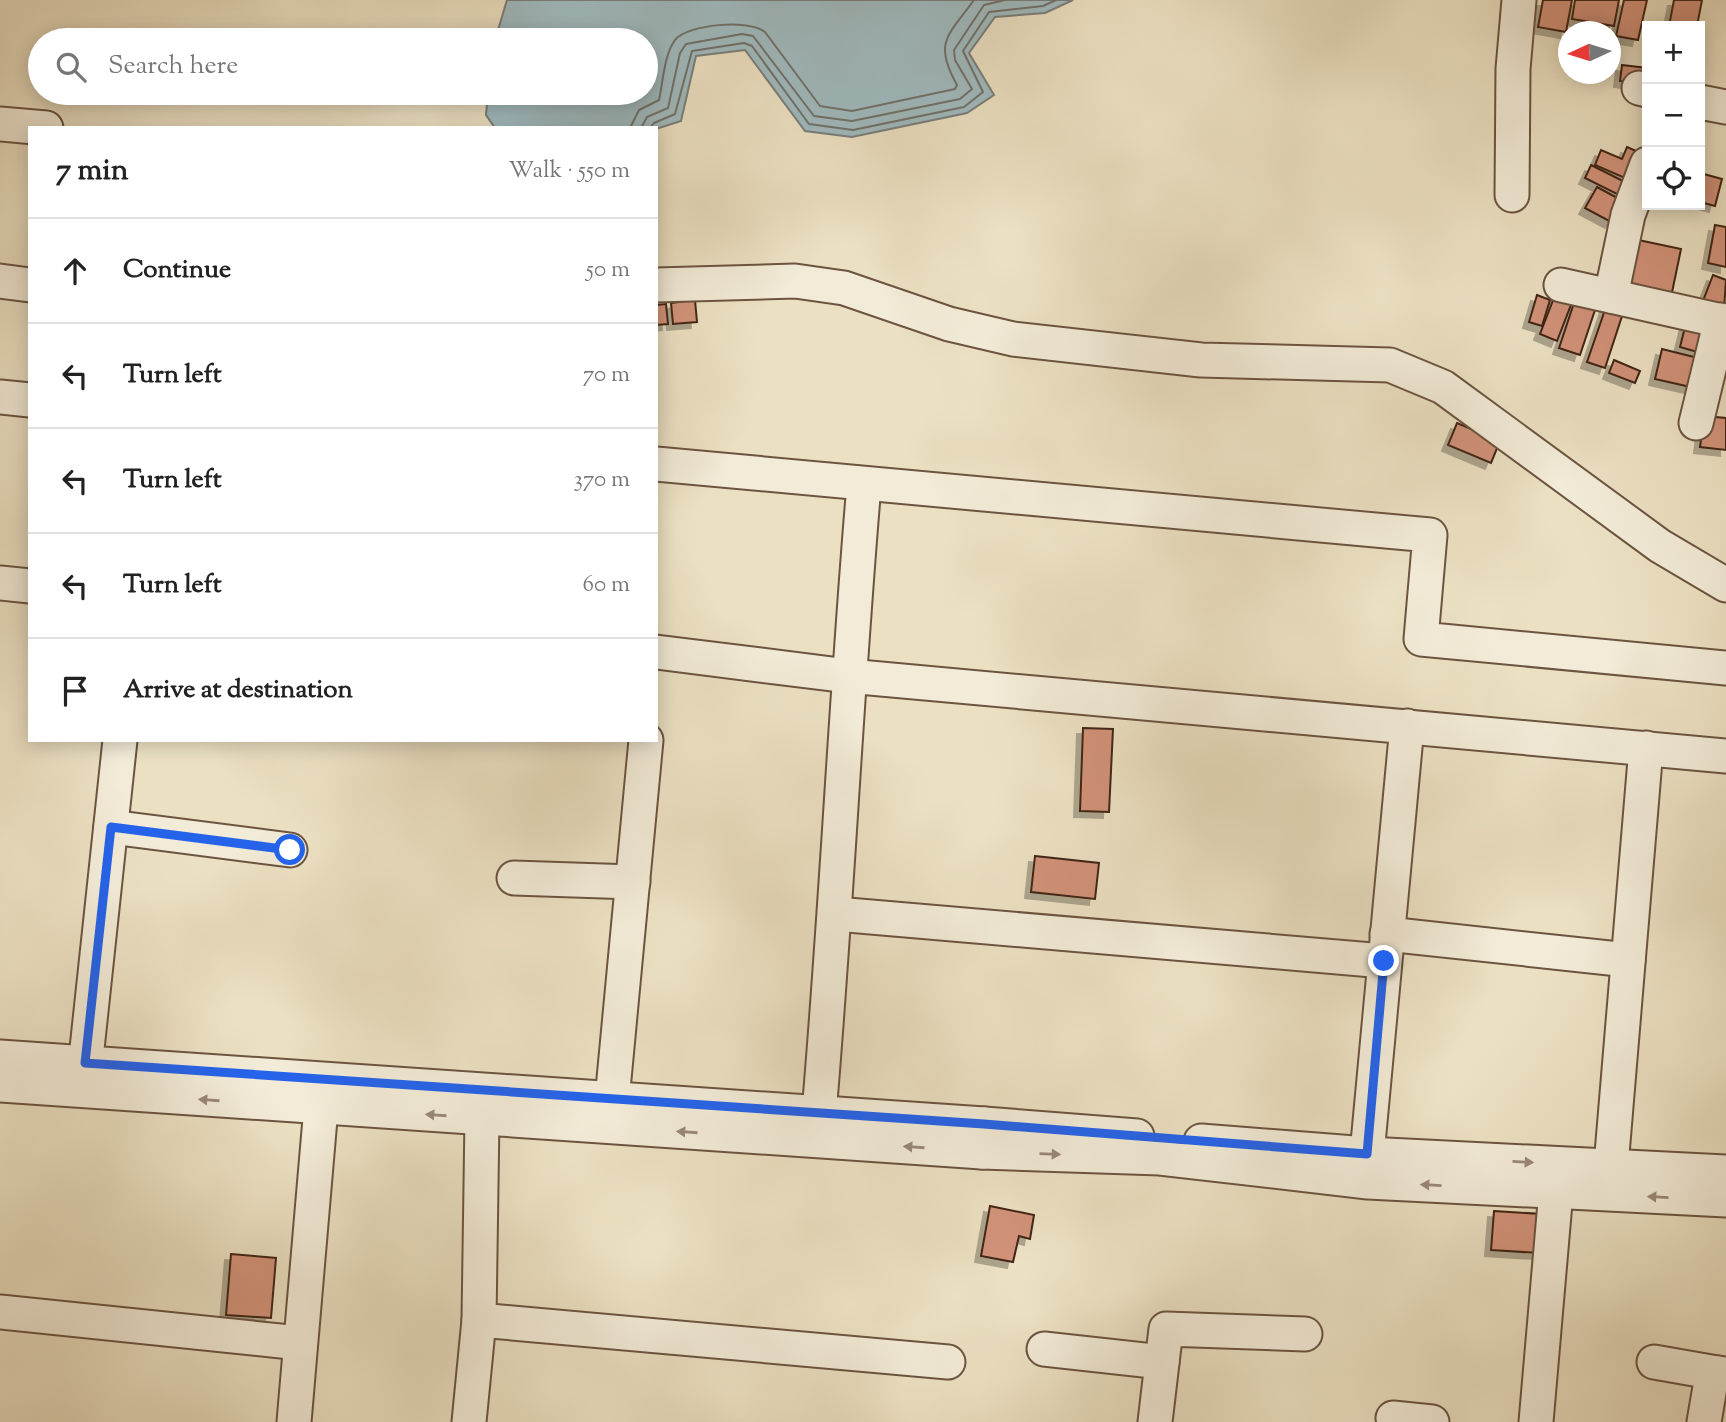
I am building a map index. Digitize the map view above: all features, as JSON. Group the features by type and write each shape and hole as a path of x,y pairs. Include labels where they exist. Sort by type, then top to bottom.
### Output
{"street":[{"path":"1512,195 1513,69 1519,0"},
{"path":"1705,103 1726,107"},
{"path":"0,124 28,126"},
{"path":"1611,296 1628,215 1642,177"},
{"path":"0,281 28,285"},
{"path":"658,285 794,281 844,288 949,324 1013,339 1201,360 1390,365 1443,387 1660,545 1726,584"},
{"path":"1561,285 1723,321 1696,423"},
{"path":"0,397 28,400"},
{"path":"658,464 1430,535 1421,639 1726,667"},
{"path":"820,1113 836,914 848,676 864,485"},
{"path":"0,583 28,586"},
{"path":"658,652 848,676 1726,755"},
{"path":"1367,1154 1407,726"},
{"path":"84,1077 120,742"},
{"path":"612,1100 646,742"},
{"path":"1611,1166 1646,748"},
{"path":"111,827 290,850"},
{"path":"514,878 633,882"},
{"path":"836,914 1628,960"},
{"path":"0,1057 84,1077 321,1107 482,1118 983,1138 1161,1148 1367,1154 1726,1172"},
{"path":"0,1085 84,1077 612,1100 820,1113 983,1138"},
{"path":"294,1422 321,1107"},
{"path":"469,1422 479,1320 482,1118"},
{"path":"1161,1148 1368,1182 1726,1200"},
{"path":"1536,1422 1556,1191"},
{"path":"0,1312 300,1343"},
{"path":"479,1320 948,1362"},
{"path":"1155,1422 1166,1329 1305,1334"},
{"path":"1044,1349 1162,1362"},
{"path":"1654,1362 1722,1374"},
{"path":"1704,1422 1711,1381 1722,1374"},
{"path":"1393,1418 1432,1422"}],"water":[{"path":"507,0 1073,0 1045,13 995,17 969,53 994,95 967,113 852,137 805,131 745,50 696,56 681,121 658,128 658,126 494,126 486,115 487,105 658,105 658,28 499,28"}],"building":[{"path":"1543,0 1572,0 1568,21 1558,21 1558,31 1538,27"},
{"path":"1575,0 1619,0 1615,21 1572,19"},
{"path":"1624,0 1647,0 1638,40 1621,37 1619,21"},
{"path":"1674,0 1702,0 1698,21 1670,21"},
{"path":"1622,65 1642,67 1642,84 1621,81"},
{"path":"1627,147 1642,154 1642,162 1634,182 1595,165 1601,150 1622,159"},
{"path":"1591,165 1633,186 1627,199 1585,178"},
{"path":"1705,174 1722,179 1715,206 1705,203"},
{"path":"1597,187 1623,201 1611,222 1585,208"},
{"path":"1715,225 1726,227 1726,267 1708,263"},
{"path":"1629,238 1681,249 1670,302 1618,291"},
{"path":"1713,275 1726,280 1724,309 1703,301"},
{"path":"1557,290 1574,297 1557,341 1540,334"},
{"path":"1537,295 1550,300 1542,326 1529,322"},
{"path":"695,300 697,322 673,324 671,303"},
{"path":"1575,300 1596,307 1580,355 1559,348"},
{"path":"666,304 668,324 658,325 658,305"},
{"path":"1607,304 1624,310 1605,368 1587,362"},
{"path":"1687,319 1708,324 1701,353 1680,347"},
{"path":"1662,349 1702,359 1695,388 1655,379"},
{"path":"1614,360 1640,371 1635,383 1609,373"},
{"path":"1704,416 1726,418 1726,450 1700,447"},
{"path":"1457,423 1500,441 1491,463 1448,445"},
{"path":"1083,728 1113,729 1109,812 1080,811"},
{"path":"1035,856 1099,863 1095,899 1031,892"},
{"path":"990,1206 1034,1215 1030,1239 1019,1236 1013,1262 981,1256"},
{"path":"1494,1211 1542,1214 1539,1253 1491,1250"},
{"path":"231,1254 276,1258 271,1318 226,1315"}],"route":[{"path":"290,850 111,827 85,1063 984,1124 1367,1154 1384,961"}]}
